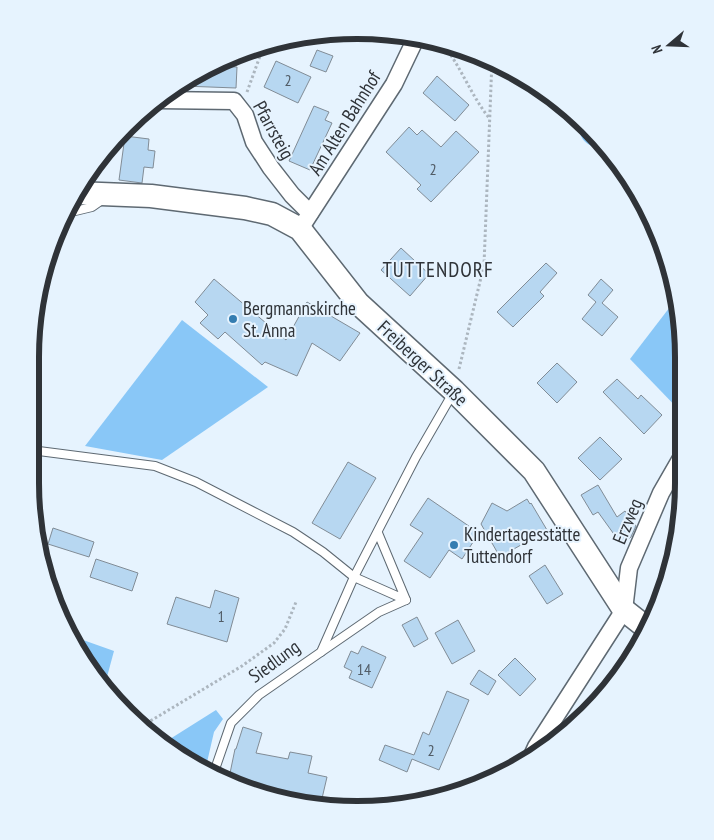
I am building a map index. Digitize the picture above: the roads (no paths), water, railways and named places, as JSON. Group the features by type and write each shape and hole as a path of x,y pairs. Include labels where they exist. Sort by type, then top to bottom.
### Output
{"street":[{"name":"Am Alten Bahnhof","path":"305,221 394,84 413,44"},
{"name":"Pfarrsteig","path":"170,100 234,100 245,115 254,142 292,195 305,221"},
{"name":"Freiberger Straße","path":"84,193 151,196 245,208 305,221 358,303 454,390 534,471 624,610 642,624"},
{"name":"Erzweg","path":"624,610 629,568 661,493 675,468"},
{"path":"537,746 624,610"}],"lane":[{"path":"74,211 92,207 107,194"},
{"name":"Siedlung","path":"216,768 231,723 259,695 321,652 354,577 416,456 454,390"},
{"path":"39,451 155,466 196,482 293,532 323,552 354,577 406,600"},
{"path":"378,533 406,600"},
{"path":"321,652 379,612 406,600"}],"place":[{"name":"Bergmannskirche St. Anna","path":"233,319"},
{"name":"Kindertagesstätte Tuttendorf","path":"454,545"}],"district":[{"name":"TUTTENDORF","path":"438,269"}]}
